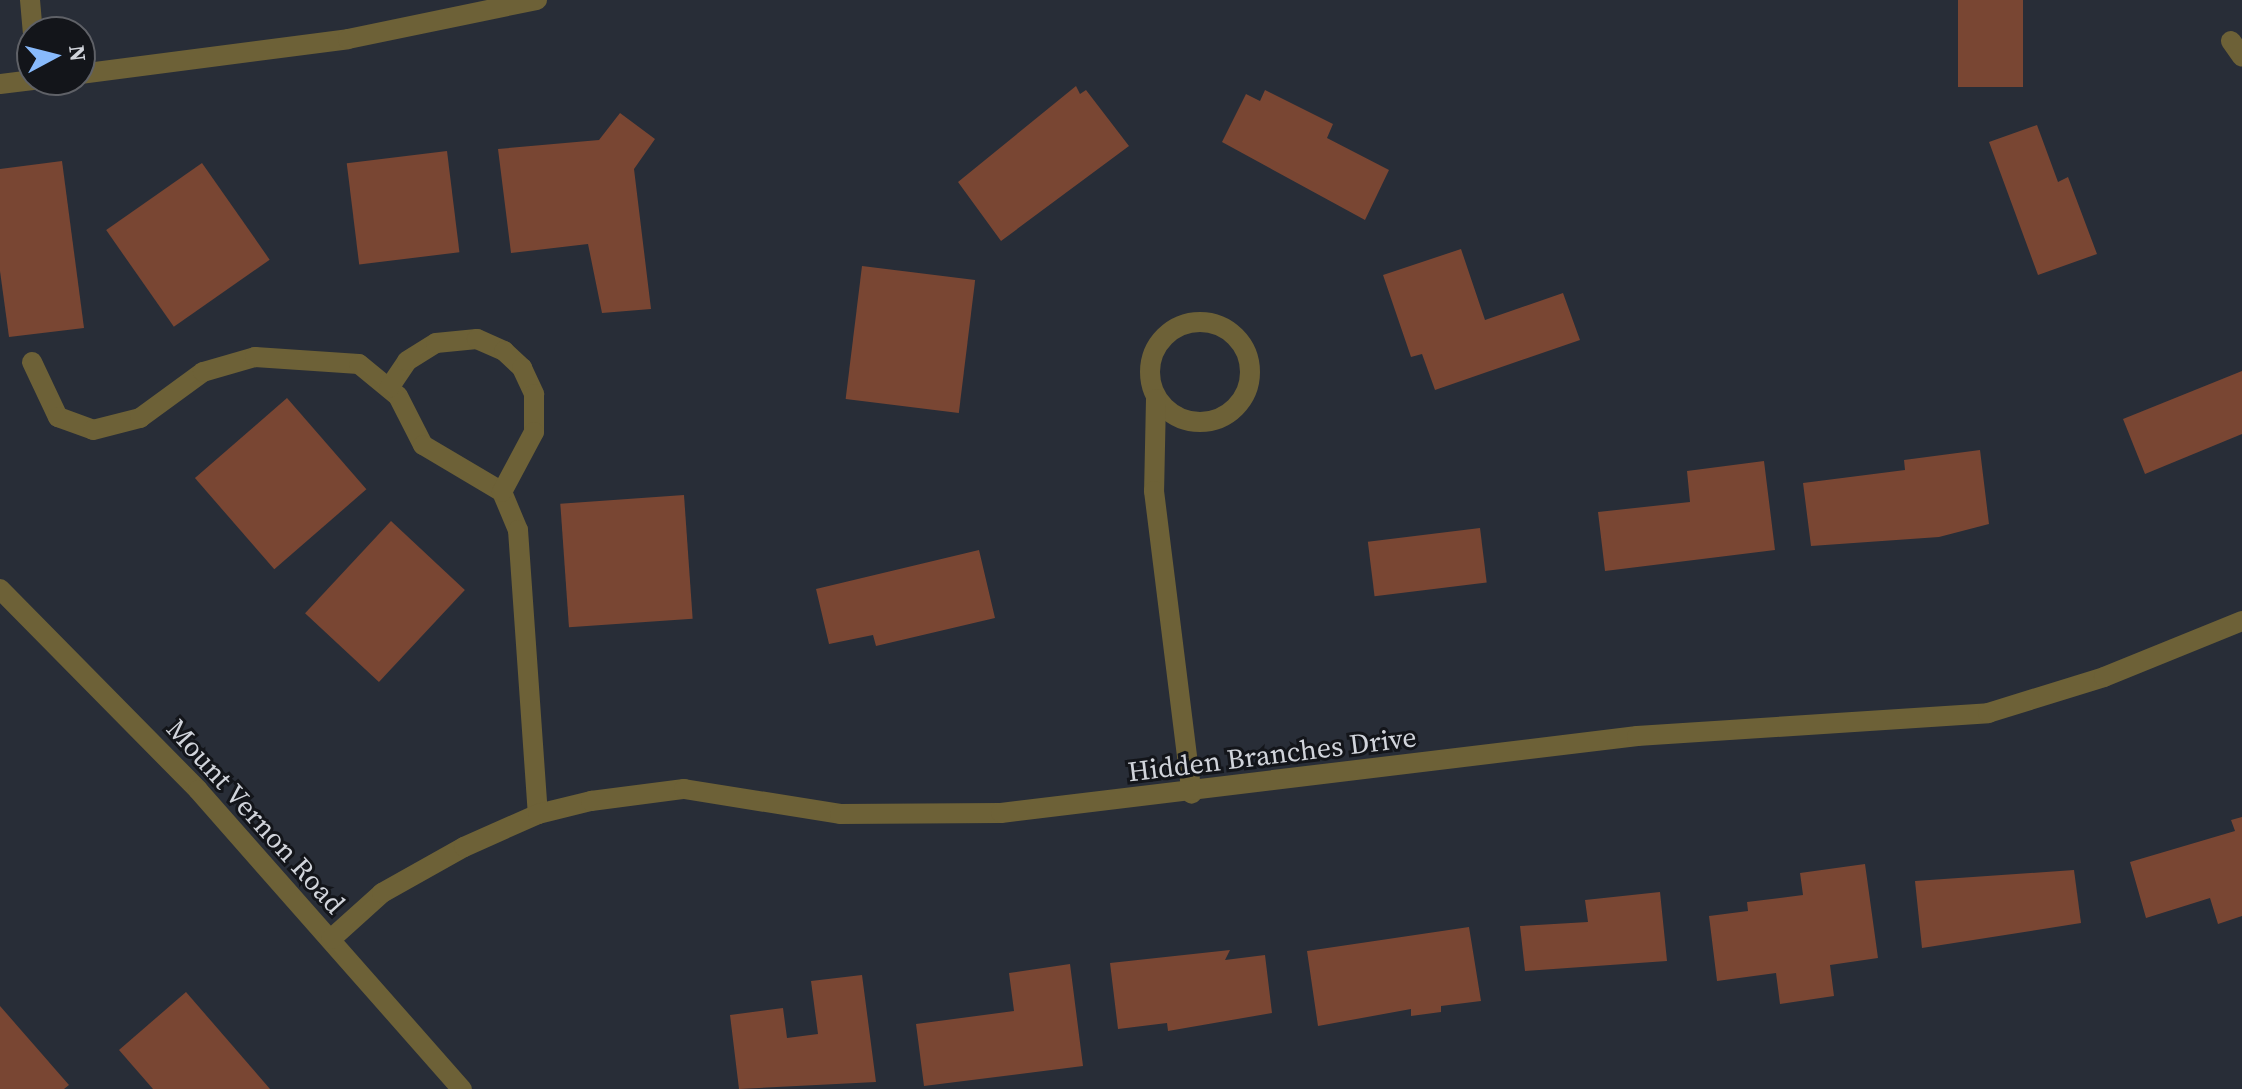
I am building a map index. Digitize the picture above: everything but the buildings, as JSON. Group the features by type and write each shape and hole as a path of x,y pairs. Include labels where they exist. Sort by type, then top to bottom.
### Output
{"street":[{"path":"96,72 348,39 537,0"},
{"path":"1156,399 1178,419 1197,424 1227,416 1244,398 1251,371 1242,342 1221,325 1196,321 1172,330 1154,351 1149,380 1156,399 1154,491 1192,794"},
{"path":"389,388 407,361 436,343 477,339 504,351 522,368 534,394 534,432 502,492"},
{"path":"32,362 58,417 93,430 140,418 203,372 255,357 359,364 389,388 423,445 502,492 518,530 538,814"},
{"name":"Mount Vernon Road","path":"0,589 198,790 462,1089"},
{"name":"Hidden Branches Drive","path":"331,939 382,893 538,814 684,789 840,814 1001,813 1192,794 1637,736 1988,713 2104,677 2242,621"}]}
